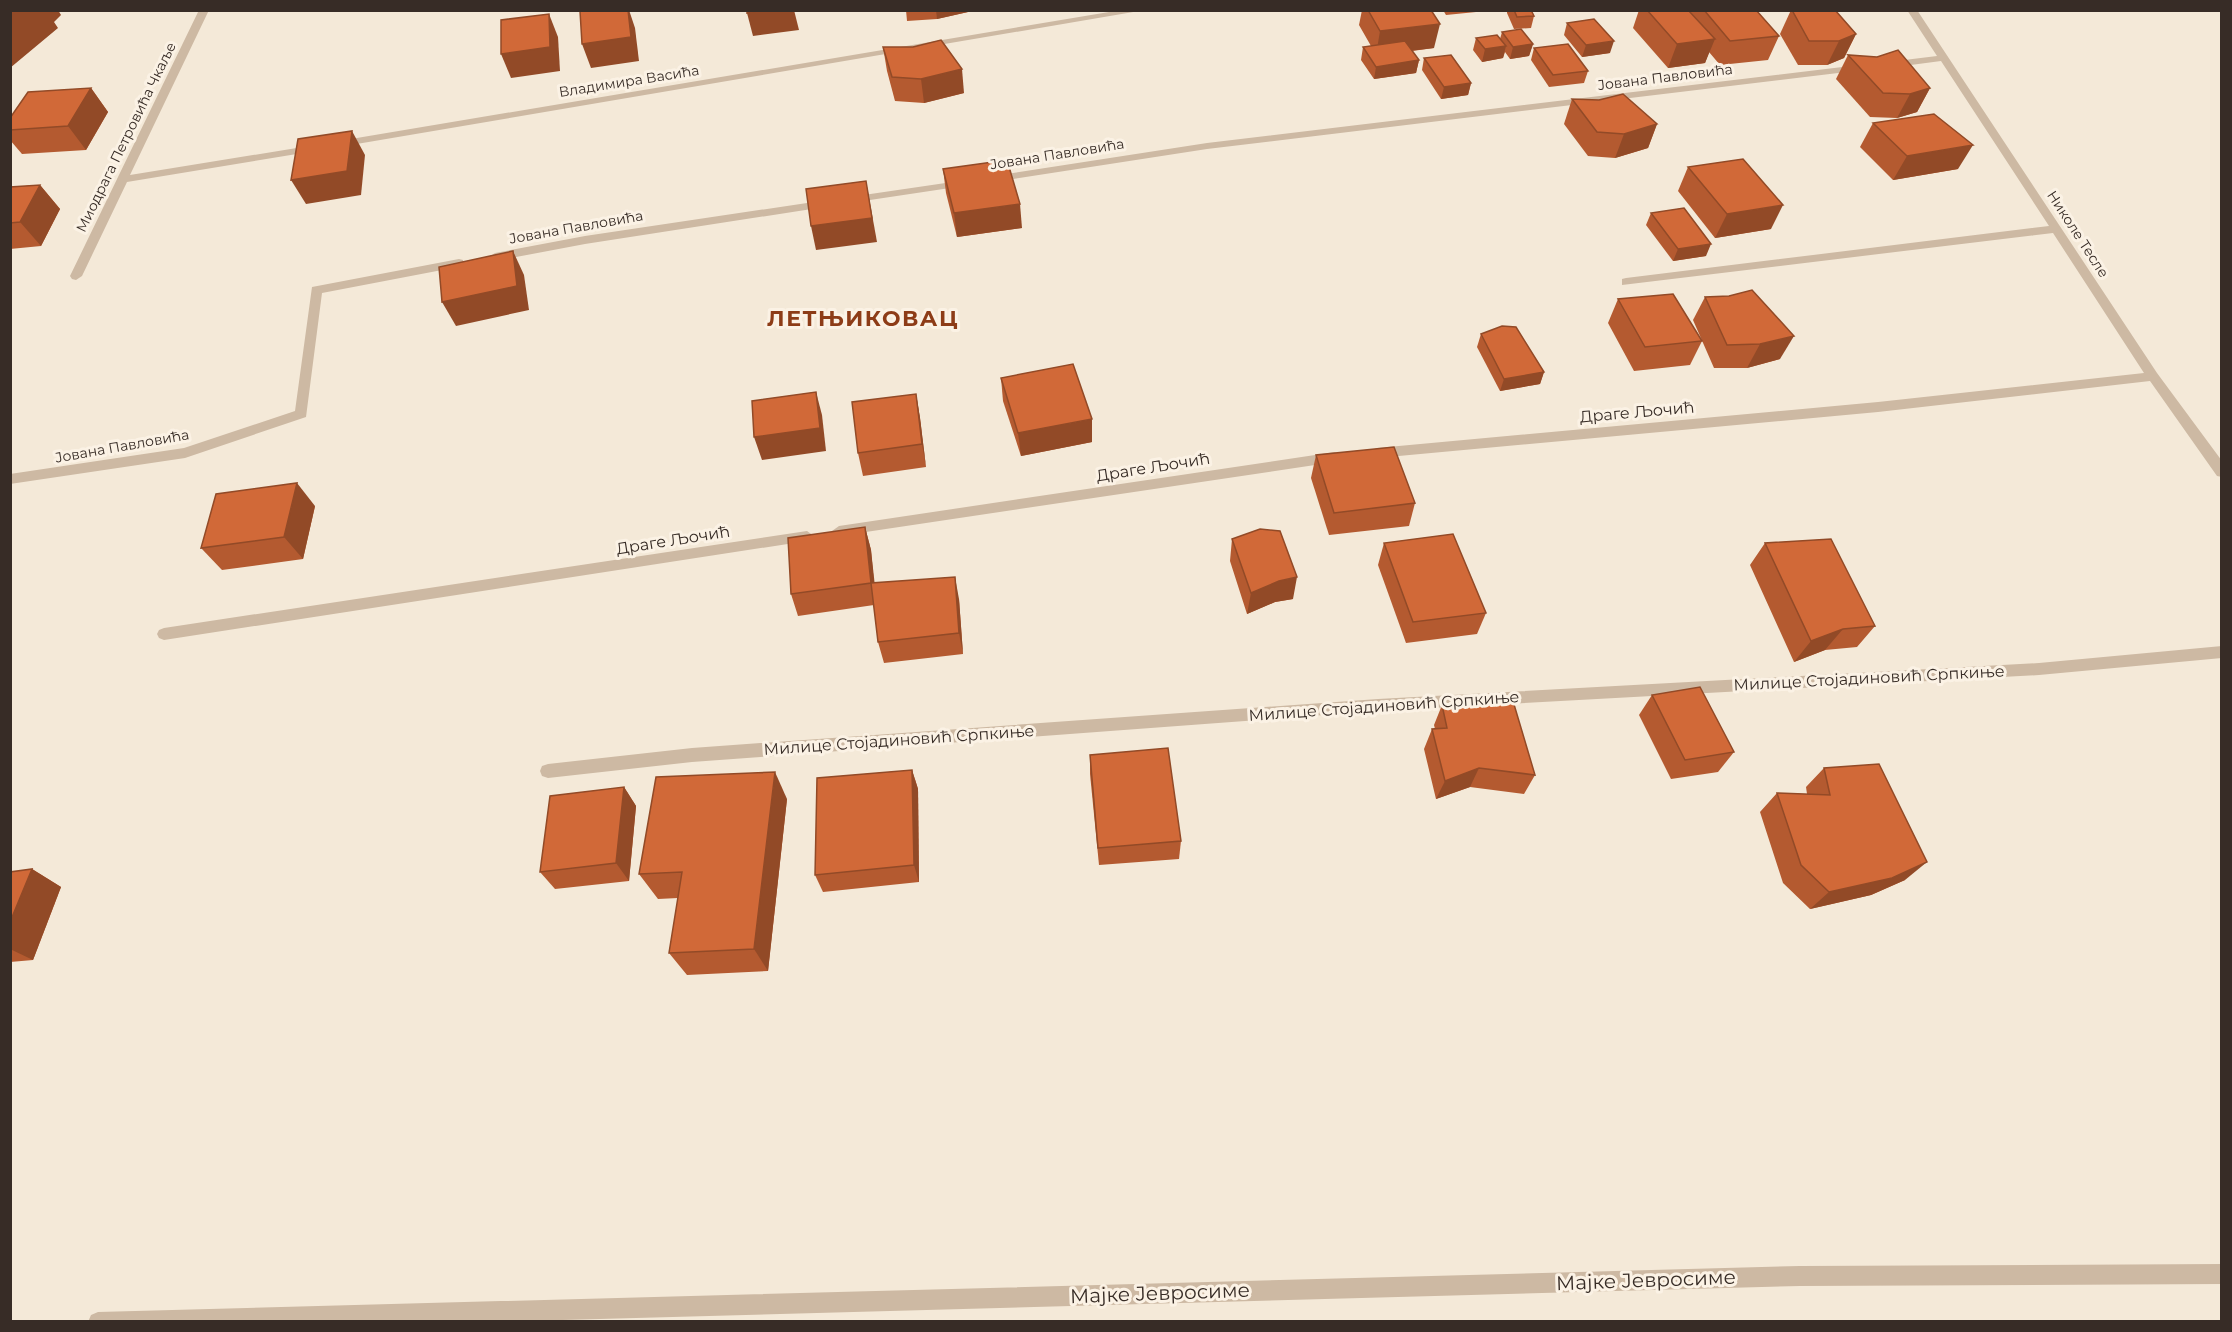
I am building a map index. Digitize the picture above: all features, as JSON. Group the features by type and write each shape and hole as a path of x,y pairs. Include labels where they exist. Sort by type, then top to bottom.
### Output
{"street":[{"name":"Миодрага Петровића Чкаље","path":"76,276 204,10"},
{"name":"Владимира Васића","path":"333,145 1141,10"},
{"name":"Николе Тесле","path":"1911,10 2153,376 2222,472"},
{"name":"Јована Павловића","path":"10,479 185,453 301,414 316,290 585,240 1207,146 1942,58"},
{"path":"122,180 321,147"},
{"path":"1626,282 2057,229"},
{"name":"Драге Љочић","path":"1368,453 1878,407 2153,376"},
{"name":"Драге Љочић","path":"164,634 1345,456"},
{"name":"Милице Стојадиновић Српкиње","path":"548,771 692,755 1366,705 2039,669 2222,652"},
{"name":"Мајке Јевросиме","path":"98,1322 1800,1276 2222,1274"}],"building":[{"path":"628,10 631,37 582,44 580,11"},
{"path":"1368,10 1431,10 1440,24 1380,31"},
{"path":"1514,10 1531,10 1534,16 1517,17"},
{"path":"1647,10 1688,10 1715,39 1677,44"},
{"path":"1704,10 1756,10 1779,36 1730,41"},
{"path":"1792,10 1835,10 1856,34 1839,41 1809,41"},
{"path":"549,14 550,47 501,54 501,20"},
{"path":"1594,19 1614,41 1586,45 1567,23"},
{"path":"1521,29 1533,44 1513,47 1502,32"},
{"path":"1497,35 1506,46 1485,49 1476,38"},
{"path":"941,40 962,69 921,79 892,77 883,47 913,47"},
{"path":"1405,41 1419,60 1376,67 1363,47"},
{"path":"1568,44 1588,71 1553,75 1534,48"},
{"path":"1898,50 1930,88 1910,94 1883,93 1848,55 1877,57"},
{"path":"1451,55 1471,83 1444,87 1424,58"},
{"path":"91,88 68,126 10,130 10,118 28,92"},
{"path":"1623,94 1657,124 1624,134 1597,132 1572,99 1599,100"},
{"path":"1934,114 1973,145 1907,156 1873,123"},
{"path":"352,131 347,171 291,180 298,139"},
{"path":"1743,159 1783,205 1727,214 1688,167"},
{"path":"1007,160 1020,204 954,213 943,169"},
{"path":"866,181 872,218 811,226 806,189"},
{"path":"40,185 20,222 10,223 10,187"},
{"path":"1684,208 1711,244 1678,249 1651,213"},
{"path":"513,251 517,286 442,302 439,267"},
{"path":"1752,290 1794,336 1760,344 1727,345 1705,297 1729,296"},
{"path":"1673,294 1702,341 1645,347 1618,299"},
{"path":"1502,326 1516,327 1544,372 1504,379 1481,334"},
{"path":"1073,364 1092,419 1018,433 1001,378"},
{"path":"816,392 820,428 754,437 752,401"},
{"path":"916,394 922,444 858,453 852,402"},
{"path":"1394,447 1415,503 1334,513 1316,455"},
{"path":"297,483 284,537 201,548 216,494"},
{"path":"865,527 871,583 791,594 788,538"},
{"path":"1260,529 1280,531 1297,577 1279,581 1251,593 1232,539"},
{"path":"1453,534 1486,613 1413,622 1384,543"},
{"path":"1831,539 1875,626 1843,629 1811,641 1765,543"},
{"path":"955,577 959,633 878,642 871,583"},
{"path":"1700,687 1734,752 1685,760 1652,695"},
{"path":"1513,701 1535,775 1479,768 1445,781 1432,729 1447,728 1442,705"},
{"path":"1168,748 1181,841 1098,848 1090,755"},
{"path":"1879,764 1927,862 1892,878 1829,892 1801,865 1777,793 1830,795 1824,768"},
{"path":"912,770 914,865 815,875 817,778"},
{"path":"775,772 754,949 669,953 682,872 639,874 656,777"},
{"path":"624,787 616,863 540,872 550,796"},
{"path":"32,869 10,922 10,872"}],"district":[{"name":"ЛЕТЊИКОВАЦ","path":"863,318"}]}
